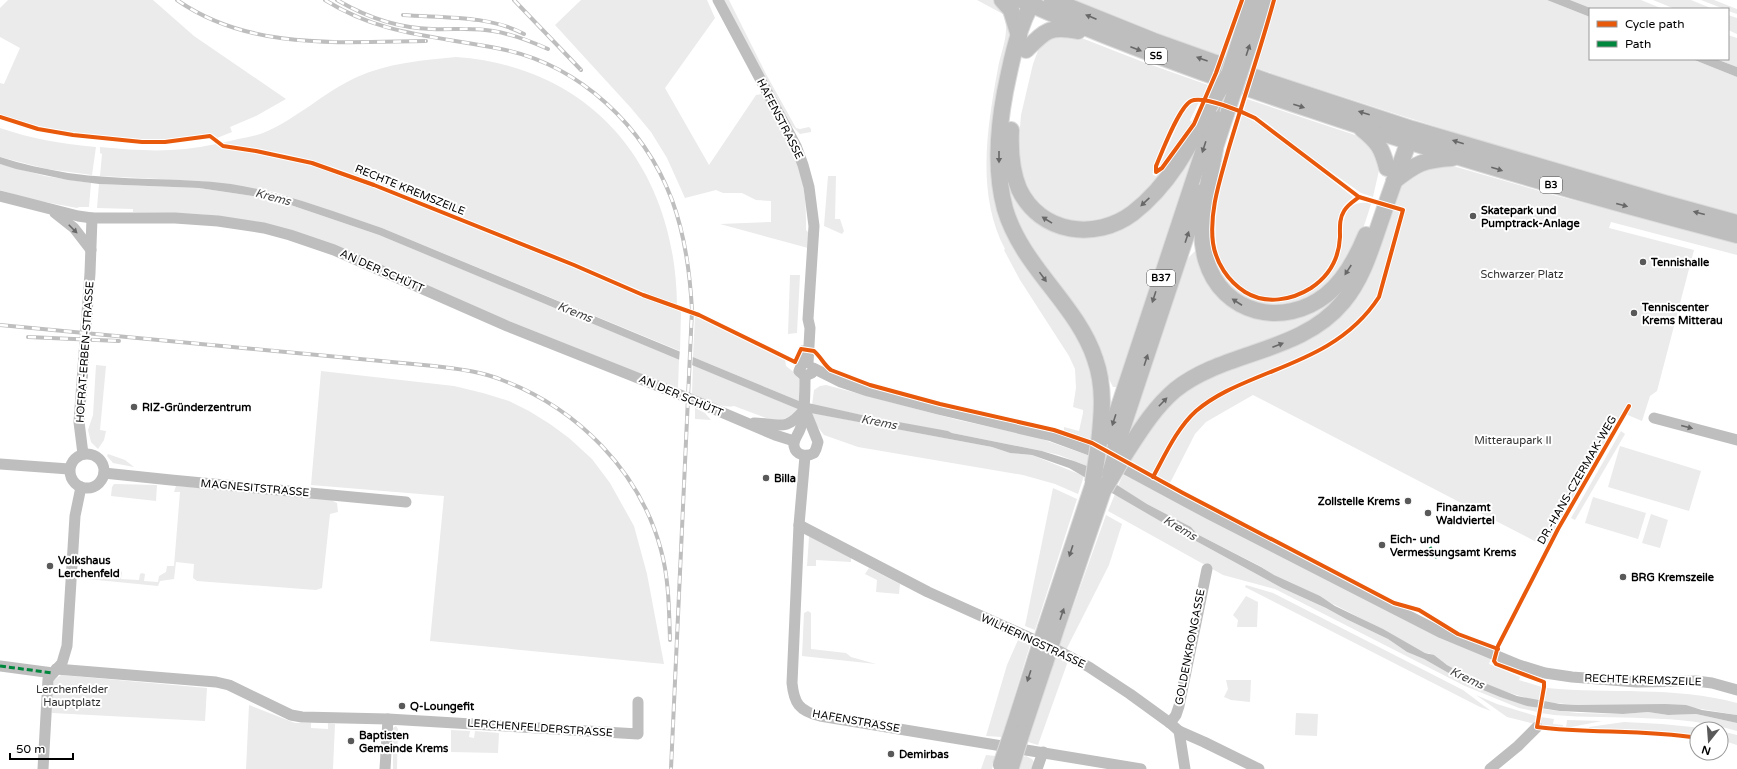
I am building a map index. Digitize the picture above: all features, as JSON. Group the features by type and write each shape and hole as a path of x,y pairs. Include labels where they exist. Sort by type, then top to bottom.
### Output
{"highway":[{"path":"1002,0 1011,10 1022,43 1013,114 1011,150 1013,170 1019,189 1030,206 1052,223 1064,228 1084,231 1110,226 1132,214 1145,204 1160,188 1217,110 1227,76"},
{"path":"1037,2 1008,78 1001,119 999,157 1002,194 1006,210 1019,242 1080,329 1095,359 1102,387 1102,400 1111,448 1099,485"},
{"name":"S5","path":"1037,2 1099,35 1191,70 1264,87"},
{"name":"S5","path":"1037,2 1147,39 1264,87"},
{"path":"1022,43 1054,28 1064,28 1099,35"},
{"name":"B3","path":"1264,87 1356,125 1405,133 1459,158 1543,183 1737,235"},
{"name":"B3","path":"1264,87 1405,133 1737,223"},
{"path":"1215,150 1203,226 1203,240 1207,261 1215,280 1230,297 1247,307 1266,313 1279,314 1294,312 1308,307 1327,294 1344,276 1353,262 1367,233 1391,175 1382,150 1378,144 1356,125"},
{"path":"1099,485 1111,448 1176,390 1211,369 1301,335 1318,325 1332,314 1351,292 1363,270 1405,133"},
{"path":"1391,175 1419,163 1459,158"}],"main road":[{"path":"1227,76 1252,0"},
{"name":"B37","path":"1111,448 1217,110 1265,0"},
{"name":"B37","path":"1111,448 1215,150 1217,110"},
{"path":"1005,767 1099,485"}],"street":[{"name":"HAFENSTRASSE","path":"718,0 796,146 803,165 810,193 814,226 808,319 810,328 805,410 796,432"},
{"name":"AN DER SCHÜTT","path":"0,196 52,211 92,218 175,218 218,221 264,228 290,235 334,250 507,326 695,401 744,423 796,432"},
{"path":"52,211 74,228 91,250"},
{"name":"HOFRAT-ERBEN-STRASSE","path":"83,454 79,422 90,273 92,218"},
{"name":"RECHTE KREMSZEILE","path":"807,371 831,383 842,382 868,391 1052,436 1090,450 1209,514 1442,633 1519,665 1545,673 1566,676 1637,682 1696,681 1712,683 1737,690"},
{"name":"HAFENSTRASSE","path":"805,410 818,442 816,449 810,455 805,456 799,525 792,682 793,694 796,702 803,710 820,716 1141,769"},
{"path":"1654,418 1737,440"},
{"name":"AN DER SCHÜTT","path":"744,423 783,425 796,432"},
{"path":"805,456 796,451 796,432 814,434"},
{"path":"83,454 91,454 98,457 103,464 104,472 102,480 96,486 89,488 81,487 74,483 70,476 69,469 72,461 76,456 83,454"},
{"path":"0,464 69,469"},
{"name":"MAGNESITSTRASSE","path":"104,472 171,480 406,502"},
{"path":"43,769 48,679 64,659 67,646 75,516 81,487"},
{"name":"WILHERINGSTRASSE","path":"799,525 928,592 1058,651 1108,679 1179,731 1259,769"},
{"name":"GOLDENKRONGASSE","path":"1170,723 1179,706 1206,569"},
{"path":"0,666 216,682 229,685 291,715 302,717 388,719 385,769"},
{"name":"LERCHENFELDERSTRASSE","path":"388,719 638,734 638,702"},
{"path":"1490,769 1518,746 1536,727"},
{"path":"1179,731 1185,769"},
{"path":"1037,769 1043,752"}],"green space":[{"path":"8,0 153,0 194,36 286,99 256,116 230,127 232,132 217,138 206,134 165,140 142,140 60,132 0,115 0,83 4,84 20,48 0,37 0,8"},
{"path":"581,0 707,0 715,18 665,88 709,165 756,95 762,94 788,140 802,177 805,195 806,230 809,233 808,248 720,224 771,222 771,201 756,200 742,193 723,193 716,190 685,198 667,158 651,132 555,25"},
{"path":"723,0 729,0 766,74 796,128 800,129 809,127 811,132 800,134 790,124"},
{"path":"977,0 995,0 1012,22 998,195 1072,323 1095,372 1093,441 1064,430 1064,427 1079,431 1083,413 1083,410 1073,407 1076,388 1075,369 1069,356 1020,280 1004,250 1005,249 996,228 990,206 986,160 990,114 998,68 1005,41 1006,27 1003,14"},
{"path":"1074,0 1547,0 1589,17 1589,60 1694,60 1737,77 1737,216 1637,188 1439,128 1173,39"},
{"path":"1570,0 1641,0 1661,8 1590,8"},
{"path":"1653,0 1691,0 1711,8 1673,8"},
{"path":"1701,0 1714,0 1737,9 1737,14 1729,11 1729,8 1721,8"},
{"path":"1032,15 1033,17 1017,65 1011,92 1006,119 1005,146 1009,172 1017,195 1032,215 1042,224 1051,230 1063,234 1081,237 1107,233 1124,226 1143,213 1160,196 1201,136 1118,387 1113,387 1107,375 1104,376 1089,336 1022,239 1013,216 1007,193 1003,169 1002,145 1007,97 1019,49 1026,27"},
{"path":"1729,15 1737,18 1737,34 1729,30"},
{"path":"1729,35 1737,38 1737,67 1719,60 1729,60"},
{"path":"1050,36 1079,37 1208,85 1203,97 1194,98 1186,102 1171,126 1160,149 1153,169 1153,175 1156,176 1160,173 1188,135 1156,185 1119,216 1084,225 1054,218 1034,201 1021,178 1018,151 1021,115 1033,64 1039,48"},
{"path":"456,57 505,65 549,81 587,104 618,134 643,170 662,211 673,257 677,306 375,182 333,167 286,154 221,143 263,133 287,120 345,83 369,72 393,65"},
{"path":"1247,99 1367,139 1380,166 1373,197 1361,193 1310,157 1266,122 1244,110"},
{"path":"1196,102 1199,102 1190,120 1192,124 1159,167 1184,110"},
{"path":"1242,115 1263,126 1353,197 1344,206 1340,213 1338,219 1336,247 1330,265 1318,280 1298,293 1274,298 1259,295 1236,282 1222,264 1216,241 1216,215 1228,161"},
{"path":"0,128 47,140 96,147 92,175 47,169 0,157"},
{"path":"216,144 223,148 256,153 312,165 374,186 573,266 681,312 680,351 382,228 275,192 199,181 100,176 102,154 100,153 100,147 172,150"},
{"path":"1227,150 1211,211 1211,242 1214,257 1225,277 1236,289 1250,297 1267,302 1280,302 1295,299 1313,290 1328,276 1338,259 1342,246 1344,218 1348,210 1353,205 1360,203 1371,204 1359,240 1342,273 1325,291 1307,303 1287,309 1268,309 1250,304 1234,294 1221,280 1212,262 1207,241 1207,218 1215,183"},
{"path":"0,164 45,176 91,183 89,207 77,208 29,199 0,190"},
{"path":"1446,164 1557,196 1737,241 1737,255 1611,222 1609,228 1694,250 1657,391 1650,396 1642,421 1623,413 1546,547 1253,395 1206,422 1195,434 1170,483 1129,461 1143,434 1178,393 1335,317 1396,190 1410,174"},
{"path":"828,176 836,176 835,219 840,219 844,231 842,234 824,226"},
{"path":"99,184 199,188 273,199 379,235 679,359 678,389 266,223 199,214 133,212 133,209 97,208"},
{"path":"1196,250 1203,268 1266,318 1351,284 1316,322 1226,359 1126,439 1185,261"},
{"path":"790,275 800,275 797,333 788,334"},
{"path":"695,316 785,359 786,366 800,377 799,401 693,357"},
{"path":"96,365 106,366 100,430 106,431 104,440 98,449 91,442 88,430 93,415"},
{"path":"693,365 798,409 795,414 782,420 769,419 734,406 729,407 707,401 692,394"},
{"path":"321,371 454,386 483,393 509,401 529,411 569,438 592,459 610,483 634,526 647,574 664,664 430,641 444,496 311,485"},
{"path":"826,385 958,420 1036,437 1090,456 1087,466 1059,455 1042,451 812,405 814,390 820,386"},
{"path":"695,408 705,413 711,420 695,419"},
{"path":"812,413 992,447 1010,453 1032,455 1084,476 1078,494 1055,484 1023,475 858,447 824,435 817,426"},
{"path":"1621,431 1625,434 1575,520 1571,518"},
{"path":"1620,446 1701,471 1689,511 1608,487"},
{"path":"108,454 125,460 134,467 113,463 107,456"},
{"path":"1124,473 1491,658 1489,664 1520,677 1519,680 1542,687 1539,701 1482,683 1442,662 1429,653 1425,653 1197,534 1191,527 1147,504 1118,486"},
{"path":"114,484 157,485 156,501 111,496 112,487"},
{"path":"176,486 331,498 337,503 338,512 330,514 322,588 316,590 197,581 193,578 194,564 176,562 174,579 160,581 158,586 87,579 88,576 100,577 101,570 103,569 106,571 105,577 116,578 116,572 120,571 122,572 121,579 139,580 140,574 142,573 145,574 144,581 158,582 159,576 166,572 167,566 174,566 180,492 174,492"},
{"path":"1053,488 1077,499 1035,630 1025,626"},
{"path":"1115,494 1172,528 1184,532 1194,540 1282,588 1388,639 1407,652 1424,659 1466,683 1500,697 1538,708 1537,712 1519,708 1465,686 1275,589 1223,575 1108,511"},
{"path":"1593,497 1646,513 1638,539 1585,523"},
{"path":"1651,514 1668,520 1660,548 1642,543"},
{"path":"1106,515 1122,524 1109,565 1066,650 1059,646"},
{"path":"809,537 851,558 851,562 816,560 816,566 807,566"},
{"path":"869,568 900,584 899,594 876,592 877,580 865,574"},
{"path":"1246,585 1273,593 1463,690 1491,711 1480,707 1245,587"},
{"path":"1246,596 1258,602 1257,627 1237,627 1238,620 1233,615"},
{"path":"808,611 811,613 811,649 846,653 851,657 876,664 802,656 804,613"},
{"path":"1018,640 1030,645 1002,737 986,736 1007,665"},
{"path":"1056,655 1068,661 1038,745 1028,742"},
{"name":"Lerchenfelder Hauptplatz","path":"61,675 207,688 205,721 52,713 53,681"},
{"path":"1226,680 1251,680 1250,702 1231,700 1224,697 1228,689"},
{"path":"1547,688 1690,694 1737,703 1737,715 1677,705 1578,705 1544,702"},
{"path":"1476,695 1497,704 1536,716 1535,724 1507,717"},
{"path":"249,705 295,723 311,723 311,728 328,729 328,723 335,724 333,769 246,769"},
{"path":"1542,709 1577,713 1623,714 1648,712 1668,715 1696,714 1728,721 1689,721 1670,719 1554,715 1541,713"},
{"path":"1296,713 1318,714 1317,736 1295,735"},
{"path":"1541,717 1554,719 1553,724 1563,725 1562,729 1539,725"},
{"path":"1567,720 1602,721 1566,728"},
{"path":"1729,721 1737,723 1737,731 1729,729"},
{"path":"1624,722 1662,724 1689,727 1689,734 1589,729 1589,727"},
{"path":"396,726 398,729 397,769 393,769 393,728"},
{"path":"451,730 470,731 469,737 474,738 475,731 499,733 498,753 451,752"},
{"path":"1729,733 1737,735 1737,745 1729,742"},
{"path":"986,755 996,756 992,769 981,769"},
{"path":"1026,756 1034,762 1032,769 1019,769 1023,757"}],"water":[{"path":"1547,0 1570,0 1590,8 1589,8 1589,17"},
{"path":"1694,60 1719,60 1737,67 1737,77"},
{"name":"Krems","path":"0,157 68,173 129,178 190,180 231,184 270,192 326,209 382,228 799,401 1042,451 1087,466 1147,504 1191,527 1197,534 1274,575 1320,596 1335,606 1383,629 1425,653 1434,655 1447,665 1467,676 1517,696 1560,704 1578,705 1686,705 1702,710 1737,715 1737,723 1696,714 1668,715 1648,712 1623,714 1560,711 1527,706 1500,697 1466,683 1424,659 1407,652 1388,639 1282,588 1194,540 1184,532 1172,528 1069,468 1032,455 1010,453 992,447 805,412 379,235 273,199 199,188 99,184 68,180 16,169 0,164"}],"pier":[{"path":"680,349 693,355 692,367 679,361"}],"railway":[{"path":"177,0 205,16 235,28 265,36 329,42 426,41"},
{"path":"325,0 346,12 389,28 501,49 530,57 557,69 582,84 606,103 645,147 660,173 677,213 684,240 692,310 671,769"},
{"path":"337,0 359,12 395,24 419,28 478,29 493,31 521,38 548,49"},
{"path":"514,0 581,70"},
{"path":"403,15 481,20 496,23 524,34"},
{"path":"0,325 434,366 485,374 530,392 556,407 580,425 602,446 621,469 638,494 651,521 664,561 668,595 670,640"},
{"path":"28,337 119,341"}],"marked path":[{"path":"1430,547 1437,558"},
{"path":"0,666 53,673"}],"cycle path":[{"path":"1153,477 1183,425 1204,405 1228,390 1245,382 1313,354 1342,336 1356,325 1379,297 1403,210 1359,197 1255,118 1223,105 1213,102 1204,100 1191,101 1181,112 1162,151 1156,166 1156,172 1162,168 1194,124 1216,73 1242,0"},
{"path":"1274,0 1228,151 1216,196 1212,231 1213,243 1217,258 1233,283 1253,296 1270,300 1296,296 1311,288 1323,278 1332,266 1338,252 1342,214 1347,206 1359,197"},
{"path":"0,117 38,129 73,135 142,142 165,142 210,136 223,146 256,151 312,163 374,185 574,265 643,295 699,315 795,362 801,349 814,351 831,370 870,385 940,404 1054,430 1092,443 1183,493 1394,603 1419,610 1458,634 1498,649"},
{"name":"DR.-HANS-CZERMAK-WEG","path":"1629,406 1558,529 1498,646 1494,661 1496,664 1544,682 1537,727 1657,733 1689,737"}],"place":[{"name":"Skatepark und Pumptrack-Anlage","path":"1473,216"},
{"name":"Tennishalle","path":"1643,262"},
{"name":"Tenniscenter Krems Mitterau","path":"1634,313"},
{"name":"RIZ-Gründerzentrum","path":"134,407"},
{"name":"Billa","path":"766,478"},
{"name":"Zollstelle Krems","path":"1408,501"},
{"name":"Finanzamt Waldviertel","path":"1428,513"},
{"name":"Eich- und Vermessungsamt Krems","path":"1382,545"},
{"name":"Volkshaus Lerchenfeld","path":"50,566"},
{"name":"BRG Kremszeile","path":"1623,577"},
{"name":"Q-Loungefit","path":"402,706"},
{"name":"Baptisten Gemeinde Krems","path":"351,741"},
{"name":"Demirbas","path":"891,754"}],"park label":[{"name":"Schwarzer Platz","path":"1522,274"},
{"name":"Mitteraupark II","path":"1513,440"}]}
